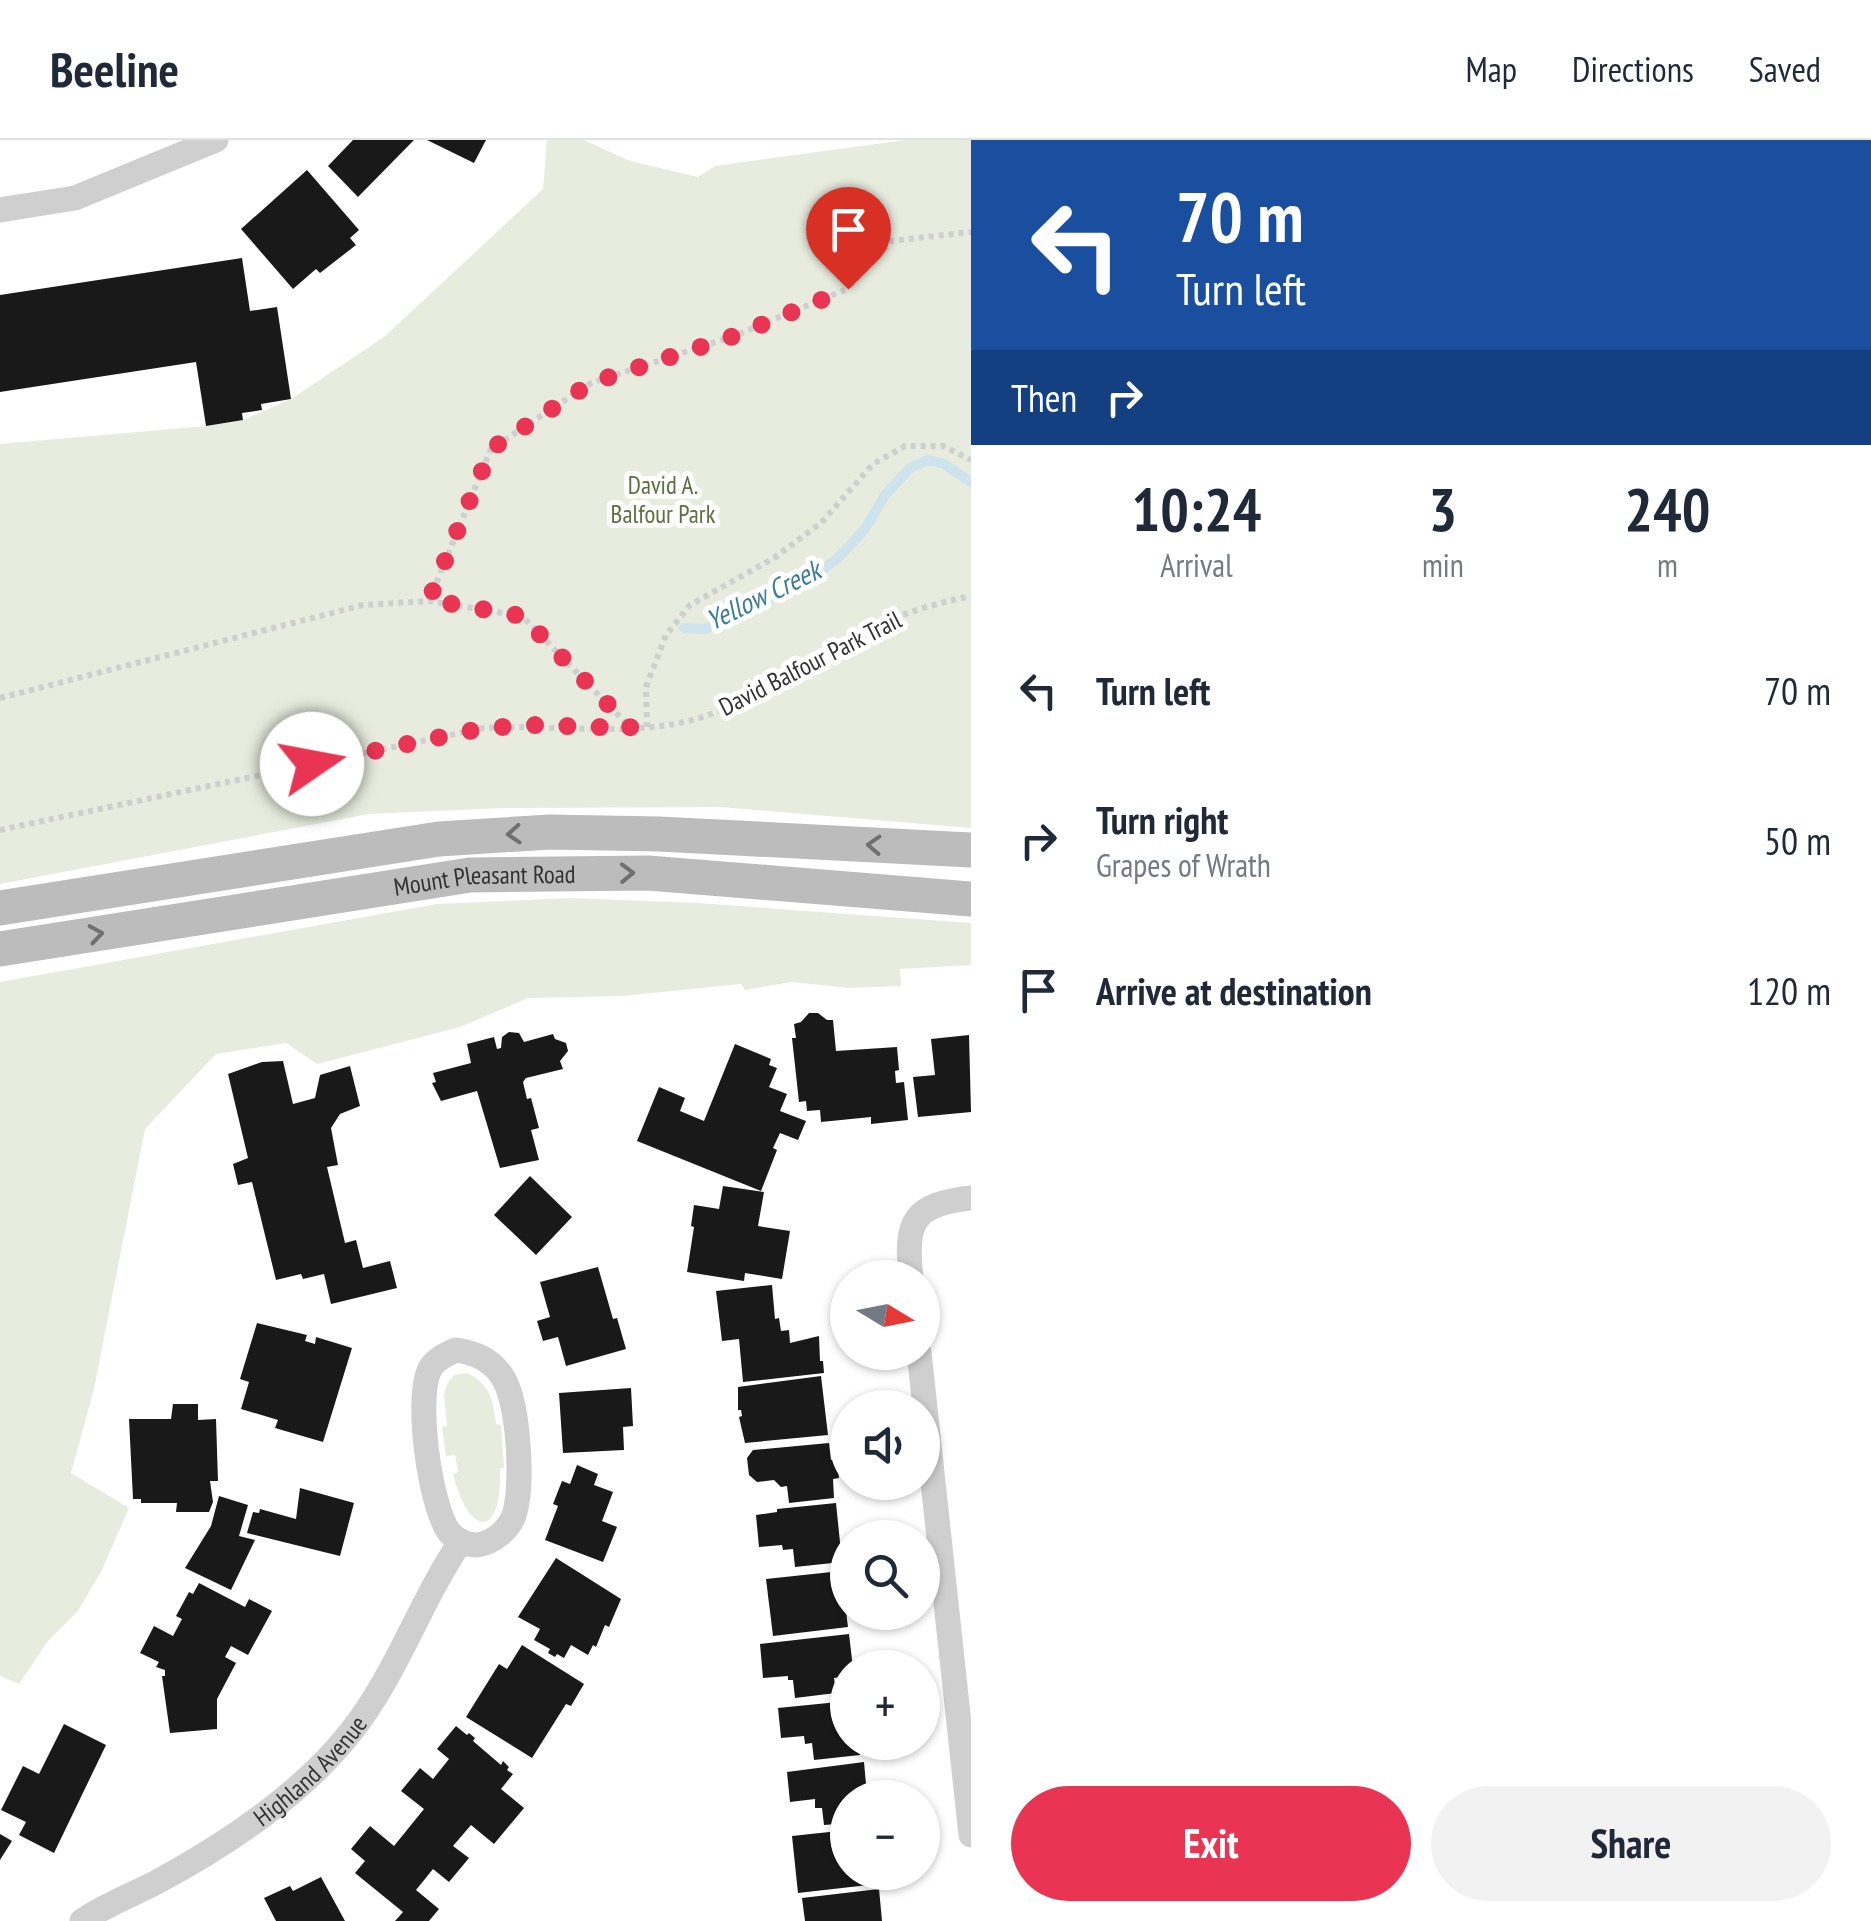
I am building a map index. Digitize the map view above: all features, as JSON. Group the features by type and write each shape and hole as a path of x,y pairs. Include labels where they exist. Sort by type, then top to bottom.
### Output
{"main road":[{"name":"Mount Pleasant Road","path":"0,908 440,838 550,832 971,850"},
{"name":"Mount Pleasant Road","path":"0,950 470,875 648,873 971,899"}],"street":[{"path":"0,210 75,198 216,140"},
{"path":"910,1260 909,1232 916,1216 930,1206 971,1198"},
{"path":"456,1350 482,1357 501,1374 509,1389 518,1486 515,1514 507,1528 477,1545 461,1542 450,1533 441,1516 428,1456 424,1406 425,1382 432,1365 456,1350"},
{"path":"921,1370 971,1834"},
{"name":"Highland Avenue","path":"82,1921 218,1846 262,1816 316,1769 348,1736 392,1674 441,1571 461,1542"}],"path":[{"path":"429,600 491,449 591,383 734,336 848,289 891,241 971,232"},
{"path":"647,726 646,687 666,635 690,605 774,558 821,522 873,464 905,446 943,446 971,460"},
{"name":"David Balfour Park Trail","path":"0,830 484,728 631,728 698,718 729,706 864,631 926,606 971,596"},
{"path":"0,698 363,605 429,600 522,616 631,728"}],"green space":[{"name":"David A. Balfour Park","path":"547,140 584,140 630,161 698,177 715,166 905,140 971,140 971,828 720,807 503,808 369,814 0,884 0,444 206,426 243,420 291,399 384,337 543,189"},
{"path":"571,898 971,923 971,965 900,969 901,986 848,988 792,982 745,990 741,984 623,996 528,998 460,1027 317,1064 286,1043 216,1054 145,1129 94,1389 71,1473 129,1508 101,1572 78,1611 48,1641 19,1684 0,1676 0,982 437,904"},
{"path":"467,1373 486,1388 496,1424 501,1425 504,1468 500,1469 496,1509 483,1522 467,1510 460,1495 453,1474 458,1472 455,1455 446,1456 442,1427 447,1426 447,1384 454,1375"}],"building":[{"path":"353,140 414,140 358,197 328,166"},
{"path":"427,140 486,140 474,163"},
{"path":"307,170 359,230 350,238 356,245 320,273 316,269 293,289 241,229"},
{"path":"242,258 250,311 277,307 291,399 261,404 262,410 242,413 243,420 206,426 196,362 0,392 0,295"},
{"path":"809,1013 833,1020 836,1051 897,1047 896,1083 904,1082 908,1120 871,1124 871,1117 821,1122 820,1110 807,1111 806,1101 799,1102 792,1038 796,1038 794,1024"},
{"path":"509,1032 519,1033 524,1042 553,1034 566,1043 568,1051 560,1061 563,1069 523,1082 539,1128 531,1130 539,1160 500,1168 477,1091 441,1101 432,1083 436,1082 433,1073 471,1063 467,1044 494,1037 497,1049 501,1048 502,1037"},
{"path":"969,1035 971,1112 918,1117 913,1077 935,1075 931,1039"},
{"path":"735,1044 771,1059 769,1065 777,1068 769,1087 787,1094 780,1111 806,1121 798,1140 780,1133 761,1191 637,1141 659,1087 685,1098 680,1111 704,1121"},
{"path":"283,1061 293,1104 315,1098 320,1075 350,1066 360,1106 340,1114 331,1128 338,1165 327,1167 345,1243 356,1240 363,1268 390,1261 397,1288 331,1304 324,1274 276,1280 252,1182 238,1185 233,1164 248,1158 228,1074 262,1062"},
{"path":"530,1176 572,1217 536,1255 494,1215"},
{"path":"723,1186 764,1192 758,1226 790,1231 782,1279 745,1273 744,1281 687,1272 694,1205 719,1209"},
{"path":"598,1267 626,1349 566,1366 558,1337 543,1341 537,1321 550,1317 540,1282"},
{"path":"772,1285 775,1319 779,1318 781,1331 789,1330 790,1343 819,1336 824,1373 743,1382 739,1339 722,1341 716,1291"},
{"path":"257,1323 307,1335 305,1341 315,1344 316,1337 352,1348 323,1442 275,1428 278,1420 241,1409 249,1382 240,1379"},
{"path":"821,1376 828,1435 745,1443 738,1387"},
{"path":"631,1388 633,1426 623,1427 624,1450 563,1453 559,1393"},
{"path":"173,1404 198,1404 198,1420 216,1419 218,1481 210,1481 213,1502 209,1512 176,1512 177,1503 141,1503 141,1499 133,1499 129,1419 171,1419"},
{"path":"829,1443 830,1498 789,1503 787,1486 781,1487 774,1480 757,1482 749,1475 747,1458 753,1450"},
{"path":"577,1465 598,1474 594,1485 613,1492 602,1521 617,1527 603,1562 545,1540 558,1506 553,1504 562,1481 570,1484"},
{"path":"300,1488 354,1503 340,1556 247,1533 253,1512 259,1513 260,1509 296,1519"},
{"path":"219,1496 248,1505 239,1536 255,1540 231,1590 185,1568 211,1526"},
{"path":"836,1503 838,1520 830,1520 830,1563 795,1567 793,1549 783,1550 782,1545 759,1547 756,1515"},
{"path":"556,1558 621,1599 609,1627 605,1625 596,1647 593,1645 588,1655 571,1645 564,1658 557,1654 555,1657 548,1653 550,1649 534,1640 540,1629 518,1617"},
{"path":"830,1572 830,1629 773,1636 766,1579"},
{"path":"199,1583 245,1607 249,1599 272,1611 248,1655 231,1646 225,1657 236,1663 217,1699 217,1729 170,1733 162,1676 165,1670 156,1667 159,1662 140,1653 154,1626 173,1636 182,1619 176,1616 189,1592 193,1594"},
{"path":"849,1634 851,1650 830,1650 830,1694 795,1698 793,1680 788,1680 788,1676 763,1678 760,1644"},
{"path":"522,1645 584,1684 571,1706 566,1704 532,1758 466,1717 499,1664 507,1669"},
{"path":"830,1703 830,1758 814,1760 812,1743 805,1744 804,1736 781,1738 778,1708"},
{"path":"64,1724 106,1745 54,1853 19,1835 26,1822 1,1810 23,1766 39,1774"},
{"path":"456,1726 475,1738 473,1741 501,1765 503,1761 509,1767 507,1770 513,1774 501,1789 524,1808 494,1844 471,1825 453,1846 469,1858 449,1882 433,1869 416,1890 439,1909 429,1921 395,1921 403,1912 355,1873 365,1861 351,1849 370,1826 394,1846 424,1809 401,1791 420,1768 433,1779 449,1759 437,1749"},
{"path":"864,1762 866,1780 830,1780 830,1824 824,1825 822,1808 815,1808 815,1799 790,1802 787,1772"},
{"path":"830,1832 830,1889 798,1893 792,1836"},
{"path":"0,1834 12,1841 0,1860"},
{"path":"321,1877 345,1921 276,1921 264,1898 290,1886 293,1891"},
{"path":"879,1890 882,1921 805,1921 802,1898"}],"waterway":[{"name":"Yellow Creek","path":"684,628 705,629 800,585 837,559 865,529 885,495 910,468 928,460 944,464 971,482"}],"route":[{"path":"312,764 484,728 631,728 522,616 429,600 491,449 591,383 734,336 848,289"}]}
